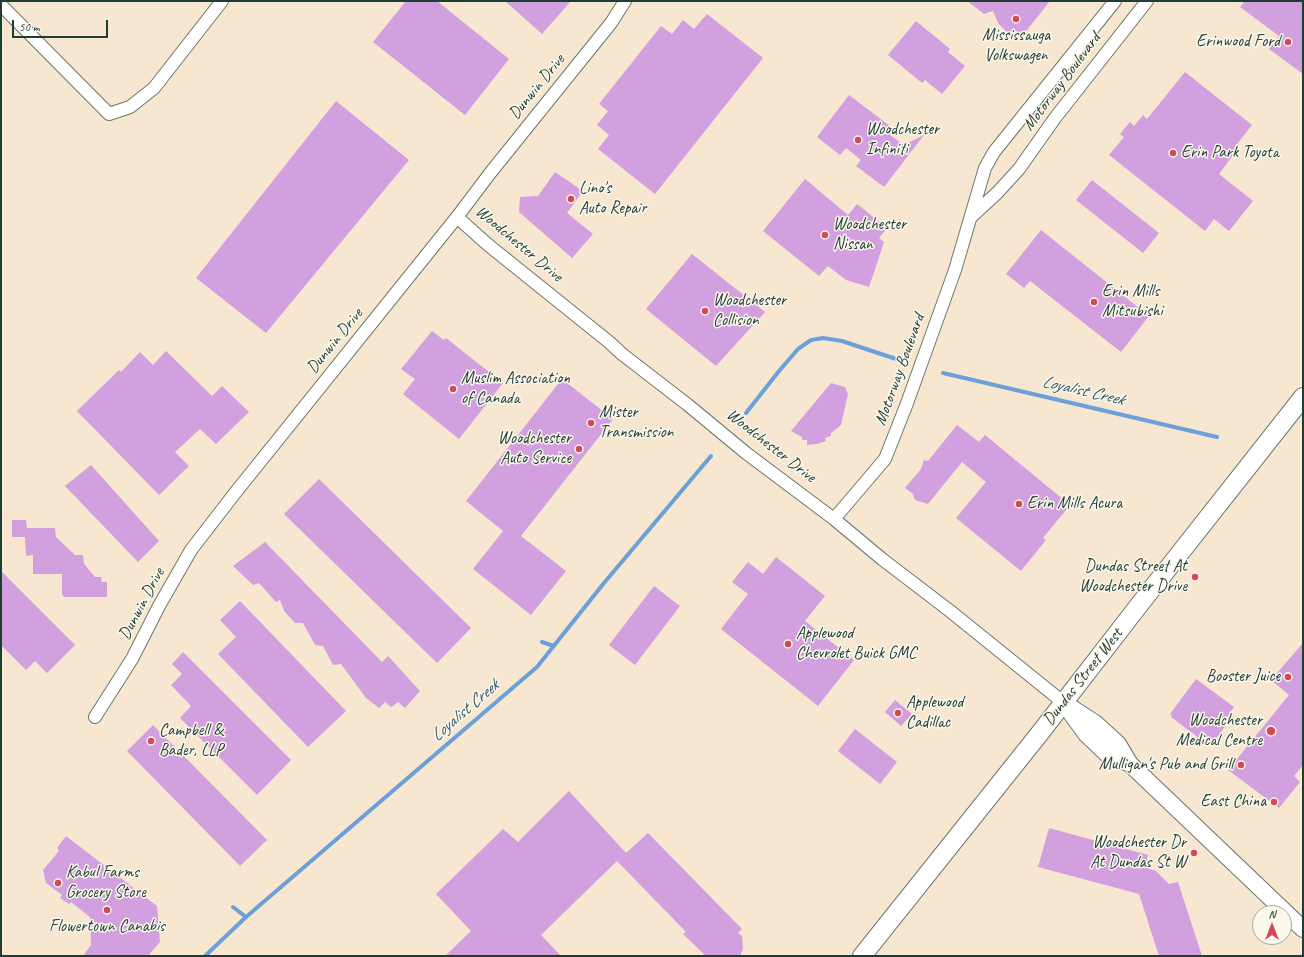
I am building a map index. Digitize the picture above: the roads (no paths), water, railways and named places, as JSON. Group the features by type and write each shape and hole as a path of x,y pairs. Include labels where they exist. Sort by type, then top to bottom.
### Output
{"main road":[{"name":"Dundas Street West","path":"862,956 1064,703 1166,570 1303,397"}],"street":[{"path":"1,5 109,114 130,107 154,88 222,1"},
{"name":"Dunwin Drive","path":"95,717 132,660 159,606 190,550 457,217 611,22 624,1"},
{"name":"Motorway Boulevard","path":"834,519 885,459 906,406 955,270 985,168 994,152 1114,1"},
{"name":"Motorway Boulevard","path":"970,218 997,193 1019,169 1055,118 1147,1"},
{"name":"Woodchester Drive","path":"457,217 622,354 688,405 746,453 834,519 882,559 1064,703 1096,723 1118,744 1130,764 1303,929"}],"waterway":[{"name":"Loyalist Creek","path":"746,413 798,349 811,340 823,338 842,341 902,361"},
{"name":"Loyalist Creek","path":"943,373 1217,437"},
{"name":"Loyalist Creek","path":"205,956 246,917 537,667 604,583 711,456"},
{"path":"542,642 554,646"},
{"path":"233,907 246,917"}],"place":[{"name":"Mississauga Volkswagen","path":"1016,19"},
{"name":"Erinwood Ford","path":"1288,42"},
{"name":"Woodchester Infiniti","path":"858,140"},
{"name":"Erin Park Toyota","path":"1173,153"},
{"name":"Lino's Auto Repair","path":"571,199"},
{"name":"Woodchester Nissan","path":"825,235"},
{"name":"Erin Mills Mitsubishi","path":"1094,302"},
{"name":"Woodchester Collision","path":"705,311"},
{"name":"Muslim Association of Canada","path":"453,389"},
{"name":"Mister Transmission","path":"591,423"},
{"name":"Woodchester Auto Service","path":"579,449"},
{"name":"Erin Mills Acura","path":"1019,504"},
{"name":"Dundas Street At Woodchester Drive","path":"1195,577"},
{"name":"Applewood Chevrolet Buick GMC","path":"788,644"},
{"name":"Booster Juice","path":"1288,677"},
{"name":"Applewood Cadillac","path":"898,713"},
{"name":"Woodchester Medical Centre","path":"1271,731"},
{"name":"Campbell & Bader, LLP","path":"151,741"},
{"name":"Mulligan's Pub and Grill","path":"1241,765"},
{"name":"East China","path":"1274,802"},
{"name":"Woodchester Dr At Dundas St W","path":"1194,853"},
{"name":"Kabul Farms Grocery Store","path":"58,883"},
{"name":"Flowertown Canabis","path":"107,910"}]}
